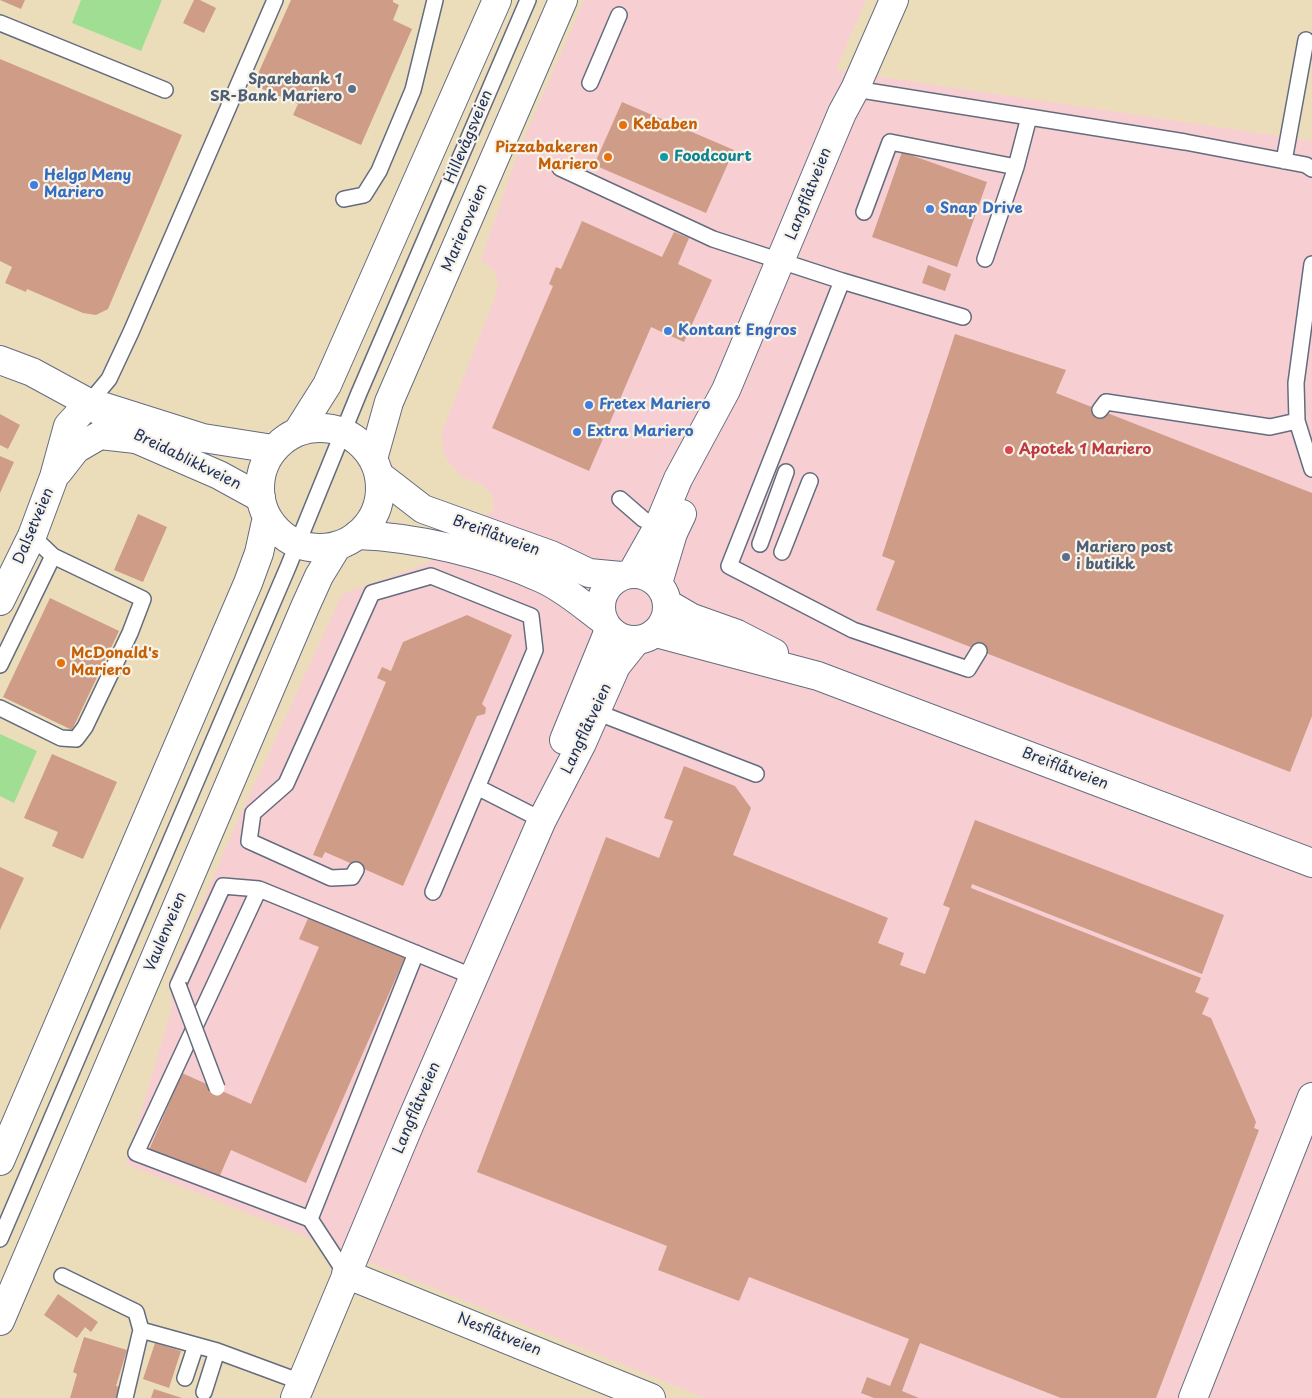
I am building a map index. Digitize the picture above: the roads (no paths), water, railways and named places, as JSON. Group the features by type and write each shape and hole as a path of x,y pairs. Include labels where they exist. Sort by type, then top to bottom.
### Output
{"street":[{"path":"298,431 328,385 498,0"},
{"name":"Marieroveien","path":"348,540 372,518 376,508 379,497 376,467 390,402 563,0"},
{"name":"Langflåtveien","path":"626,575 666,530 695,487 726,390 782,261 842,113 856,89 894,0"},
{"name":"Breidablikkveien","path":"0,360 32,372 89,403 136,439 234,482 264,508 280,533 297,544"},
{"name":"Breidablikkveien","path":"89,403 203,438 273,449"},
{"name":"Dalsetveien","path":"0,601 32,536 54,477 68,426 89,403"},
{"path":"0,1161 248,583 259,553 264,508 260,483 263,468 273,449 280,442 298,431 320,427 343,432"},
{"name":"Breiflåtveien","path":"343,432 355,438 376,467 423,508 590,573 626,575"},
{"name":"Dalsetveien","path":"54,477 76,449 100,435 136,439"},
{"name":"Langflåtveien","path":"663,594 666,530"},
{"name":"Breiflåtveien","path":"297,544 325,548 348,540 410,540 507,565 545,580 606,625"},
{"name":"Vaulenveien","path":"0,1321 318,576 348,540"},
{"path":"626,575 647,576 663,594 665,621 646,637 620,638 606,625 600,607 602,595 611,582 626,575"},
{"name":"Breiflåtveien","path":"663,594 692,618 737,634 818,676 1312,863"},
{"name":"Langflåtveien","path":"587,708 606,625"},
{"name":"Breiflåtveien","path":"646,637 818,676"},
{"name":"Langflåtveien","path":"298,1390 346,1274 542,820 565,736 616,666 646,637"},
{"path":"1192,1398 1312,1097"},
{"name":"Nesflåtveien","path":"346,1274 651,1398"}],"lane":[{"path":"89,403 109,379 131,332 275,0"},
{"path":"344,199 364,195 379,171 413,90 435,0"},
{"name":"Hillevågsveien","path":"0,1239 528,0"},
{"path":"590,83 619,15"},
{"path":"0,23 164,90"},
{"path":"1284,161 1306,40"},
{"path":"856,89 1185,142 1284,161 1306,166 1312,170"},
{"path":"985,259 1016,167 1029,117"},
{"path":"864,212 890,142 1016,167"},
{"path":"560,168 713,239 842,281 963,317"},
{"path":"1312,264 1296,383 1297,421 1312,469"},
{"path":"842,281 729,566 842,625 968,669 980,651"},
{"path":"1100,410 1106,402 1270,427 1297,421"},
{"path":"760,544 786,472"},
{"path":"782,552 810,481"},
{"path":"620,499 644,520 666,530"},
{"path":"0,708 61,738 76,739 85,726 130,633 143,599 52,556 32,536"},
{"path":"0,665 52,556"},
{"path":"356,870 352,877 332,878 249,841 253,813 286,784 372,593 431,576 532,616 535,650 433,892"},
{"path":"587,708 756,774"},
{"path":"477,787 542,820"},
{"path":"217,1088 178,985 223,886 259,889 474,977"},
{"path":"259,889 136,1153 310,1219 346,1274"},
{"path":"310,1219 416,953"},
{"path":"62,1276 136,1312 141,1330 125,1398"},
{"path":"141,1330 217,1351 298,1390"},
{"path":"185,1378 196,1345"},
{"path":"204,1392 217,1351"}],"place":[{"name":"Sparebank 1 SR-Bank Mariero","path":"352,89"},
{"name":"Kebaben","path":"623,125"},
{"name":"Pizzabakeren Mariero","path":"608,157"},
{"name":"Foodcourt","path":"664,157"},
{"name":"Helgø Meny Mariero","path":"34,185"},
{"name":"Snap Drive","path":"930,209"},
{"name":"Kontant Engros","path":"668,331"},
{"name":"Fretex Mariero","path":"589,405"},
{"name":"Extra Mariero","path":"577,432"},
{"name":"Apotek 1 Mariero","path":"1009,450"},
{"name":"Mariero post i butikk","path":"1066,557"},
{"name":"McDonald's Mariero","path":"61,663"}]}
